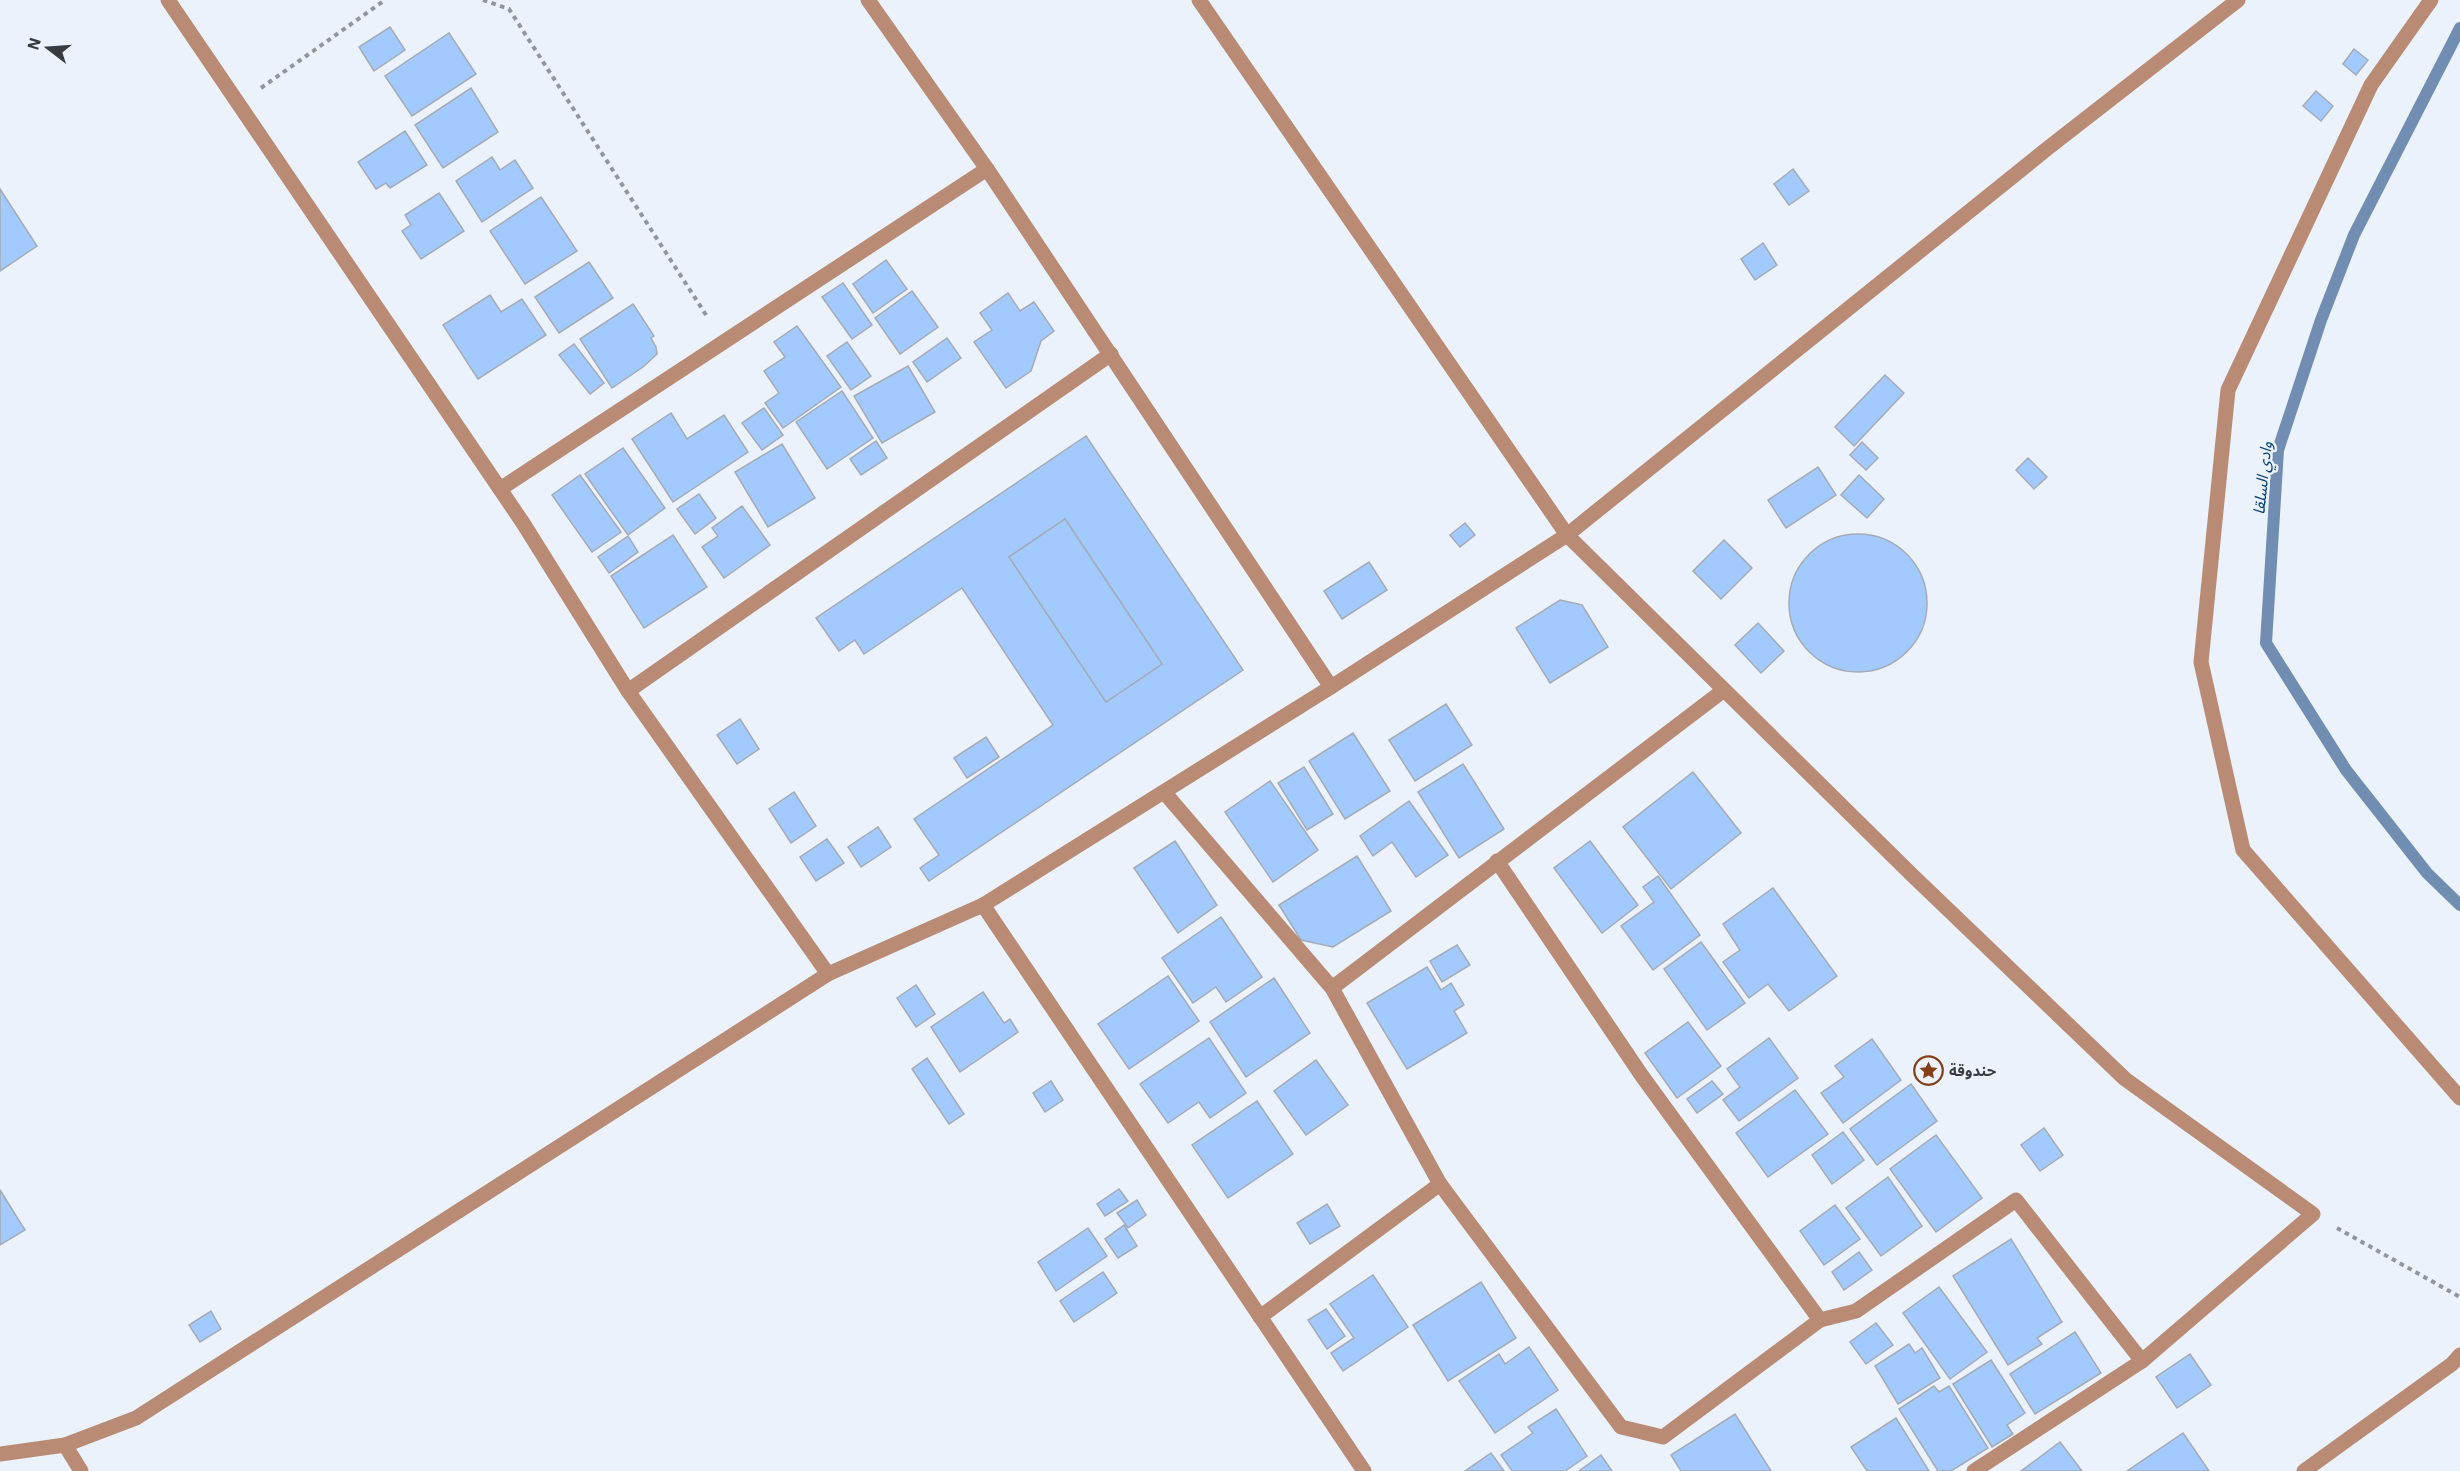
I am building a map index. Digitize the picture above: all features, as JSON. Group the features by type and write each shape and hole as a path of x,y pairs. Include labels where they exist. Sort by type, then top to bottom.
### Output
{"street":[{"path":"168,0 500,489 628,691 828,974"},
{"path":"868,0 987,169 1331,687"},
{"path":"1198,0 1567,535 1911,874 2125,1079 2313,1214 2142,1361 1974,1471"},
{"path":"0,1454 65,1445 136,1418 828,974 983,905 1331,687 1567,535 2048,148 2238,0"},
{"path":"2431,0 2371,85 2228,390 2201,662 2243,850 2460,1098"},
{"path":"500,489 987,169"},
{"path":"628,691 1111,354"},
{"path":"1332,988 1724,690"},
{"path":"1164,792 1332,988 1440,1184 1622,1427 1663,1437 1820,1320 1856,1311 2016,1200 2142,1361"},
{"path":"1497,861 1642,1076 1820,1320"},
{"path":"983,905 1364,1471"},
{"path":"1260,1317 1440,1184"},
{"path":"2304,1471 2452,1364 2460,1355"},
{"path":"65,1445 81,1471"}],"path":[{"path":"239,104 385,0"},
{"path":"483,0 509,9 724,342"},
{"path":"2313,1214 2460,1296"}],"building":[{"path":"390,27 405,50 374,71 359,47"},
{"path":"449,33 476,74 412,116 385,76"},
{"path":"2354,49 2368,60 2356,75 2343,64"},
{"path":"471,88 498,132 443,168 415,125"},
{"path":"2316,91 2333,106 2321,121 2303,106"},
{"path":"405,131 427,165 390,188 386,183 376,189 358,162"},
{"path":"492,157 500,170 515,160 533,188 482,222 456,181"},
{"path":"1793,169 1809,191 1789,205 1774,184"},
{"path":"0,189 37,246 0,271"},
{"path":"439,193 464,231 421,259 402,231 411,225 405,215"},
{"path":"541,197 577,251 525,284 490,231"},
{"path":"1763,243 1777,265 1755,280 1741,259"},
{"path":"886,260 907,289 873,313 853,284"},
{"path":"589,262 613,298 559,333 535,297"},
{"path":"843,283 872,325 852,339 822,297"},
{"path":"912,291 938,327 900,354 875,318"},
{"path":"1008,293 1020,311 1034,302 1054,331 1041,341 1031,371 1006,388 974,342 992,330 980,313"},
{"path":"490,295 501,312 522,299 546,335 478,379 443,325"},
{"path":"633,304 654,336 651,338 657,354 643,367 612,388 580,339"},
{"path":"797,326 841,387 783,428 765,403 779,393 764,371 785,357 774,342"},
{"path":"947,338 961,358 927,382 913,362"},
{"path":"847,342 871,376 851,390 827,356"},
{"path":"574,344 604,383 590,394 559,355"},
{"path":"908,366 935,412 882,443 854,396"},
{"path":"1885,375 1904,393 1854,446 1835,427"},
{"path":"842,391 873,438 827,469 796,422"},
{"path":"764,408 783,435 762,450 742,423"},
{"path":"671,413 687,439 724,415 748,452 673,502 632,439"},
{"path":"1086,436 1243,670 929,881 920,868 939,855 914,819 1053,725 962,588 864,654 855,640 839,651 816,618","holes":["1065,519 1162,664 1106,702 1009,557"]},
{"path":"876,441 887,458 861,475 850,459"},
{"path":"1862,442 1878,458 1866,470 1850,455"},
{"path":"782,444 815,498 768,527 735,472"},
{"path":"623,448 665,508 628,535 585,474"},
{"path":"2028,458 2047,477 2034,489 2016,470"},
{"path":"1818,467 1836,495 1786,528 1768,500"},
{"path":"580,475 621,532 592,552 552,495"},
{"path":"1859,475 1884,499 1867,518 1841,495"},
{"path":"699,494 716,518 695,534 677,509"},
{"path":"742,506 770,545 724,578 702,547 718,536 712,528"},
{"path":"1065,519 1162,664 1106,702 1009,557"},
{"path":"1465,523 1475,535 1460,547 1450,535"},
{"path":"1858,534 1884,539 1907,554 1922,577 1927,603 1922,629 1907,652 1884,667 1858,672 1832,667 1809,652 1794,629 1789,603 1794,577 1809,554 1832,539"},
{"path":"673,535 707,587 644,628 611,576"},
{"path":"628,536 638,552 609,573 598,557"},
{"path":"1724,540 1752,568 1721,599 1693,571"},
{"path":"1369,562 1387,590 1342,619 1324,591"},
{"path":"1560,600 1582,605 1608,647 1550,683 1516,628"},
{"path":"1758,623 1784,651 1761,673 1735,645"},
{"path":"1446,704 1472,745 1415,781 1389,740"},
{"path":"740,719 759,749 737,764 717,735"},
{"path":"1353,733 1390,791 1345,819 1309,761"},
{"path":"986,737 999,757 967,778 954,758"},
{"path":"1463,764 1504,829 1459,858 1418,792"},
{"path":"1304,767 1333,814 1307,830 1278,783"},
{"path":"1693,772 1741,833 1671,889 1623,827"},
{"path":"1270,781 1318,850 1273,882 1225,812"},
{"path":"794,792 816,826 791,843 769,809"},
{"path":"1409,801 1448,855 1416,877 1392,842 1373,856 1360,836"},
{"path":"878,827 891,847 861,867 848,847"},
{"path":"827,839 844,863 816,881 800,857"},
{"path":"1175,841 1217,905 1178,933 1134,868"},
{"path":"1590,841 1638,905 1602,933 1554,868"},
{"path":"1357,856 1391,911 1333,947 1301,940 1279,905"},
{"path":"1658,876 1700,935 1653,970 1621,926 1654,902 1643,887"},
{"path":"1773,888 1837,976 1789,1011 1768,984 1749,998 1723,962 1740,950 1723,924"},
{"path":"1221,917 1262,977 1226,1002 1216,987 1193,1003 1162,958"},
{"path":"1701,942 1745,1003 1707,1030 1664,969"},
{"path":"1457,945 1470,965 1442,982 1430,961"},
{"path":"1427,967 1441,990 1451,983 1464,1005 1454,1011 1467,1033 1407,1069 1367,1003"},
{"path":"1168,976 1199,1021 1129,1069 1098,1024"},
{"path":"1274,978 1310,1033 1246,1077 1210,1022"},
{"path":"916,985 935,1014 916,1027 897,998"},
{"path":"983,992 1004,1023 1010,1019 1018,1032 960,1072 931,1027"},
{"path":"1688,1022 1721,1066 1677,1098 1645,1053"},
{"path":"1209,1038 1246,1093 1210,1118 1199,1102 1168,1123 1140,1084"},
{"path":"1769,1038 1798,1078 1739,1121 1723,1100 1740,1087 1727,1069"},
{"path":"1872,1039 1901,1080 1843,1123 1821,1093 1844,1077 1835,1066"},
{"path":"927,1058 964,1114 949,1124 912,1069"},
{"path":"1316,1060 1348,1105 1306,1135 1274,1091"},
{"path":"1051,1081 1063,1100 1045,1112 1033,1093"},
{"path":"1712,1081 1723,1094 1697,1113 1687,1099"},
{"path":"1911,1084 1937,1121 1877,1165 1850,1129"},
{"path":"1795,1090 1828,1134 1768,1177 1736,1133"},
{"path":"1257,1101 1293,1154 1228,1198 1192,1145"},
{"path":"2044,1128 2063,1155 2040,1171 2021,1145"},
{"path":"1843,1132 1864,1160 1832,1184 1812,1155"},
{"path":"1936,1135 1982,1198 1936,1232 1890,1169"},
{"path":"1888,1177 1922,1226 1881,1256 1846,1208"},
{"path":"1119,1189 1128,1201 1105,1216 1097,1204"},
{"path":"0,1190 25,1230 0,1245"},
{"path":"1137,1200 1146,1215 1128,1228 1117,1213"},
{"path":"1327,1204 1340,1226 1310,1244 1297,1223"},
{"path":"1835,1205 1860,1239 1824,1265 1800,1231"},
{"path":"1124,1225 1137,1246 1118,1258 1105,1239"},
{"path":"1088,1228 1107,1256 1056,1291 1038,1262"},
{"path":"2011,1239 2062,1322 2037,1338 2042,1344 2008,1365 1953,1276"},
{"path":"1859,1252 1872,1270 1844,1290 1832,1272"},
{"path":"1103,1272 1117,1293 1074,1322 1060,1301"},
{"path":"1373,1275 1408,1327 1343,1371 1331,1353 1354,1338 1330,1304"},
{"path":"1481,1282 1516,1338 1448,1381 1413,1325"},
{"path":"1939,1287 1987,1352 1950,1379 1903,1313"},
{"path":"1326,1309 1345,1336 1327,1349 1308,1320"},
{"path":"211,1311 221,1329 200,1342 189,1325"},
{"path":"1876,1323 1893,1345 1866,1364 1850,1342"},
{"path":"2075,1332 2101,1373 2035,1414 2010,1374"},
{"path":"1909,1344 1915,1353 1922,1348 1940,1378 1898,1404 1875,1366"},
{"path":"1529,1347 1558,1390 1495,1433 1459,1381 1499,1354 1505,1364"},
{"path":"2190,1354 2211,1385 2177,1408 2156,1377"},
{"path":"1991,1360 2025,1413 2007,1425 2013,1434 1992,1447 1953,1384"},
{"path":"1934,1386 1939,1392 1949,1386 1988,1448 1951,1471 1938,1471 1899,1409"},
{"path":"1556,1409 1587,1456 1565,1471 1512,1471 1501,1455 1533,1433 1528,1427"},
{"path":"1735,1414 1771,1471 1681,1471 1671,1455"},
{"path":"1896,1418 1929,1471 1867,1471 1851,1447"},
{"path":"2183,1433 2209,1471 2127,1471"},
{"path":"2060,1442 2082,1471 2021,1471"},
{"path":"1491,1453 1504,1471 1465,1471"},
{"path":"1601,1455 1612,1471 1579,1471"}],"waterway":[{"name":"وادي السلقا","path":"2460,28 2354,235 2321,320 2278,450 2266,643 2346,770 2427,873 2460,905"}],"place":[{"name":"حندوقة","path":"1928,1070"}]}
